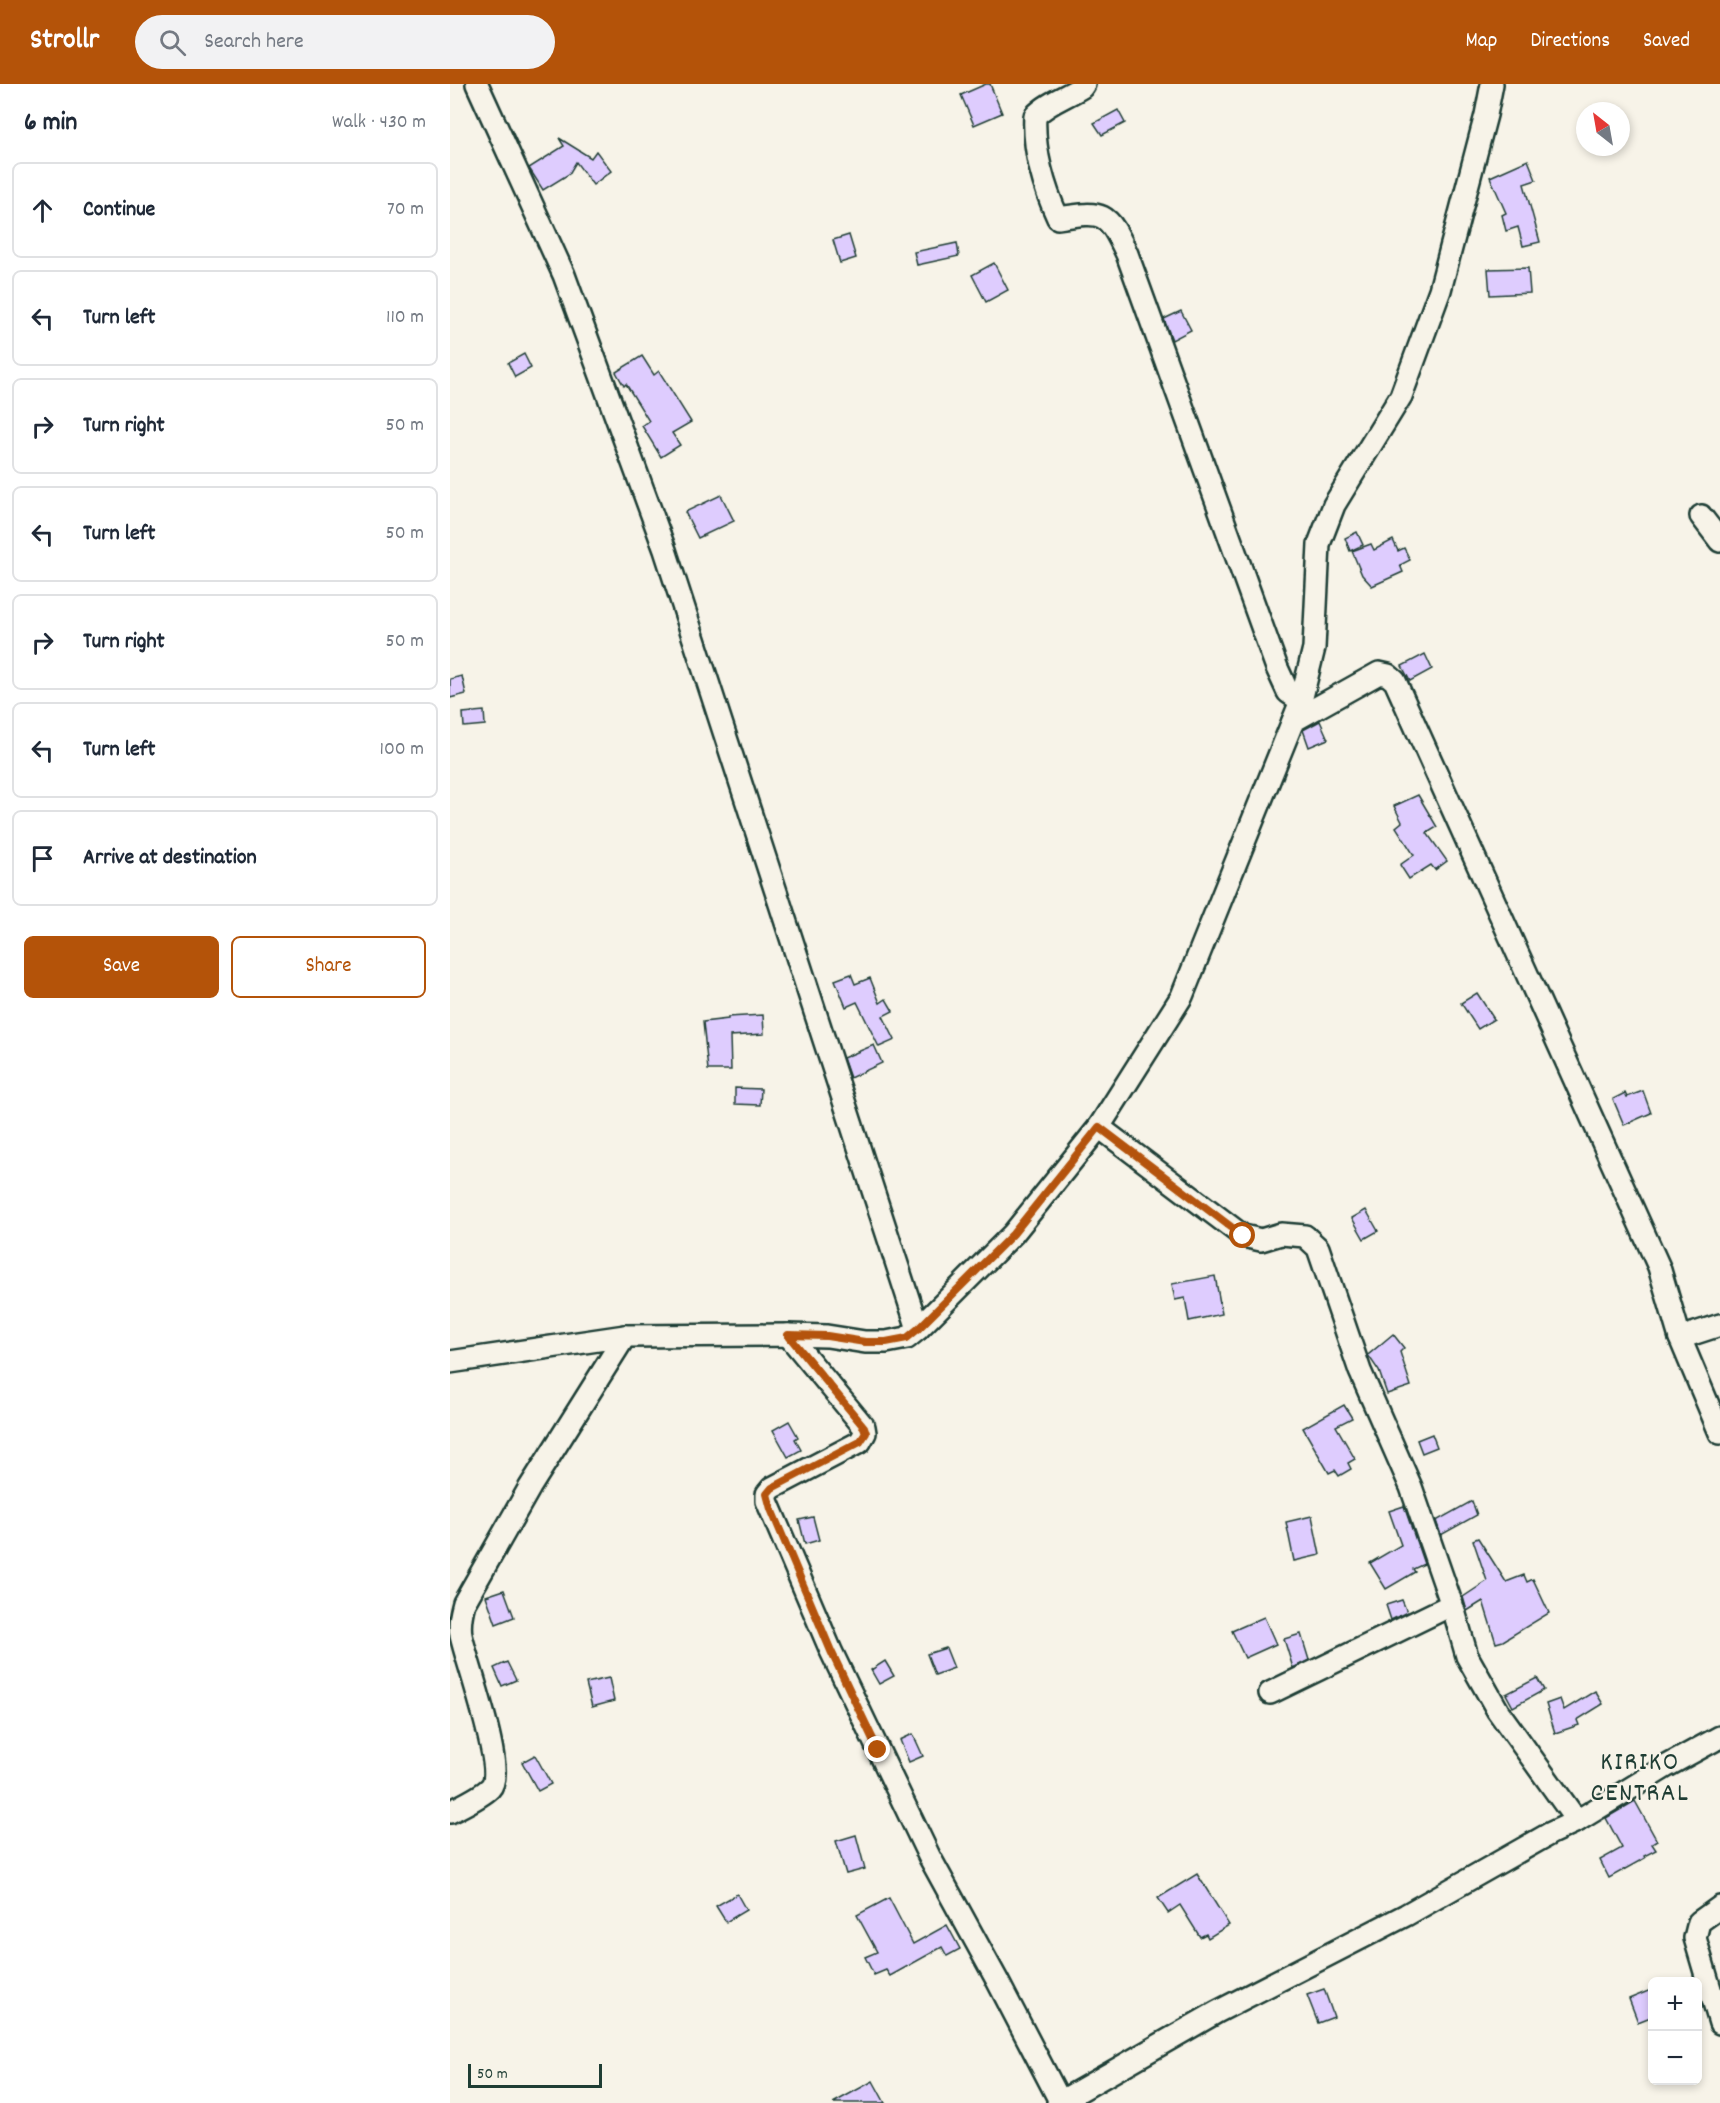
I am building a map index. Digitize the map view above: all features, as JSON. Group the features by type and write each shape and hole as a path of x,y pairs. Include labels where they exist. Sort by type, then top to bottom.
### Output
{"street":[{"path":"477,84 564,275 665,550 918,1329"},
{"path":"1084,84 1062,99 1043,107 1035,116 1034,135 1050,199 1058,218 1090,213 1106,219 1116,230 1127,254 1277,668 1297,711"},
{"path":"450,1362 625,1336 788,1335 827,1336 865,1342 886,1342 907,1338 1013,1234 1099,1127 1182,996 1297,711 1314,648 1319,544 1334,505 1401,396 1440,290 1492,84"},
{"path":"1701,516 1720,541"},
{"path":"1297,711 1379,673 1388,675 1395,681 1659,1268 1680,1338 1720,1433"},
{"path":"1099,1127 1243,1236 1261,1240 1281,1234 1305,1236 1318,1248 1360,1371 1411,1487 1452,1605 1467,1656 1498,1711 1577,1821"},
{"path":"1680,1338 1720,1325"},
{"path":"788,1335 858,1419 866,1433 860,1442 772,1488 767,1494 768,1501 831,1651 929,1856 997,1980 1060,2103 1217,2012 1406,1915 1551,1833 1577,1821 1667,1766 1720,1737"},
{"path":"450,1812 491,1788 495,1775 484,1716 461,1635 459,1620 464,1603 537,1477 625,1336"},
{"path":"1270,1693 1452,1605"},
{"path":"1720,1907 1699,1922 1695,1938 1720,2023"}],"building":[{"path":"990,84 1002,113 974,125 961,95"},
{"path":"1118,110 1125,123 1102,135 1094,123"},
{"path":"559,138 591,158 596,151 611,171 593,185 576,162 569,174 543,190 529,168 564,146"},
{"path":"1528,160 1536,180 1524,184 1540,242 1523,246 1518,227 1506,231 1502,215 1506,213 1490,177"},
{"path":"849,235 856,258 840,263 833,240"},
{"path":"957,243 959,256 917,265 914,252"},
{"path":"994,263 1008,290 986,302 972,275"},
{"path":"1528,268 1530,293 1490,295 1488,269"},
{"path":"1181,311 1191,330 1172,340 1164,319"},
{"path":"524,354 531,368 515,377 508,363"},
{"path":"642,356 654,375 659,371 691,422 672,433 680,445 661,457 642,426 649,421 616,372"},
{"path":"721,495 734,521 698,538 685,512"},
{"path":"1357,532 1363,545 1350,551 1345,538"},
{"path":"1393,540 1398,551 1404,548 1410,560 1400,565 1403,572 1372,586 1362,575 1352,551 1371,544 1374,550"},
{"path":"1425,654 1432,669 1410,681 1402,666"},
{"path":"462,676 466,694 450,698 450,679"},
{"path":"484,711 485,725 464,727 463,713"},
{"path":"1320,721 1328,739 1309,747 1303,730"},
{"path":"1418,795 1437,827 1427,833 1447,861 1435,870 1431,865 1409,879 1400,865 1414,855 1396,827 1402,822 1394,806"},
{"path":"851,974 855,984 870,978 880,1003 886,999 893,1011 883,1016 895,1040 879,1047 857,1002 846,1007 835,980"},
{"path":"1477,993 1494,1019 1478,1029 1461,1003"},
{"path":"763,1015 764,1034 730,1036 731,1070 708,1070 703,1022 728,1019 728,1017"},
{"path":"874,1045 882,1063 850,1078 843,1058"},
{"path":"735,1088 761,1089 760,1105 735,1104"},
{"path":"1643,1091 1651,1113 1624,1125 1613,1099 1625,1093 1627,1097"},
{"path":"1366,1210 1378,1231 1364,1239 1352,1218"},
{"path":"1215,1276 1222,1314 1189,1321 1185,1298 1175,1300 1172,1284"},
{"path":"1393,1334 1404,1348 1400,1352 1411,1386 1387,1394 1379,1371 1368,1355"},
{"path":"1344,1405 1352,1418 1336,1426 1355,1459 1348,1463 1351,1469 1339,1476 1335,1470 1329,1473 1303,1428"},
{"path":"789,1421 798,1437 795,1439 801,1450 788,1457 773,1430"},
{"path":"1432,1434 1437,1447 1422,1453 1417,1440"},
{"path":"1472,1501 1477,1515 1441,1535 1436,1521"},
{"path":"1404,1506 1424,1564 1413,1569 1415,1572 1386,1589 1370,1563 1401,1545 1389,1511"},
{"path":"1312,1516 1320,1555 1294,1561 1286,1522"},
{"path":"813,1517 819,1540 805,1544 799,1520"},
{"path":"1478,1538 1506,1582 1524,1575 1527,1582 1533,1579 1549,1613 1496,1643 1483,1601 1467,1611 1463,1597 1487,1581 1473,1540"},
{"path":"504,1590 514,1617 496,1624 486,1596"},
{"path":"1402,1600 1407,1612 1391,1620 1386,1605"},
{"path":"1264,1617 1276,1644 1245,1658 1232,1631"},
{"path":"1301,1634 1309,1660 1293,1668 1284,1639"},
{"path":"946,1648 954,1668 935,1675 927,1654"},
{"path":"885,1661 894,1676 879,1684 871,1670"},
{"path":"507,1662 516,1680 502,1686 494,1668"},
{"path":"609,1678 614,1701 592,1707 586,1683"},
{"path":"1537,1678 1544,1690 1513,1707 1506,1694"},
{"path":"1595,1691 1603,1704 1577,1720 1579,1725 1555,1733 1546,1704 1560,1699 1564,1710"},
{"path":"913,1734 923,1756 909,1762 900,1740"},
{"path":"535,1755 551,1784 538,1791 522,1762"},
{"path":"1635,1801 1657,1841 1652,1844 1656,1850 1609,1878 1600,1860 1622,1848 1606,1818"},
{"path":"856,1835 865,1869 846,1874 836,1841"},
{"path":"1197,1874 1229,1925 1208,1938 1206,1934 1200,1937 1180,1905 1168,1913 1158,1898"},
{"path":"737,1894 746,1910 726,1922 716,1906"},
{"path":"889,1898 913,1944 947,1925 960,1949 947,1956 942,1947 890,1976 886,1970 874,1975 865,1957 877,1952 857,1915"},
{"path":"1324,1989 1334,2017 1318,2023 1307,1995"},
{"path":"1648,1991 1648,2018 1638,2022 1629,1999"},
{"path":"873,2081 885,2103 833,2103"}],"district":[{"name":"KIRIKO CENTRAL","path":"1640,1778"}],"route":[{"path":"878,1750 831,1651 771,1509 767,1494 772,1488 860,1442 866,1433 864,1427 788,1335 827,1336 865,1342 886,1342 907,1338 1013,1234 1099,1127 1243,1236"}]}
